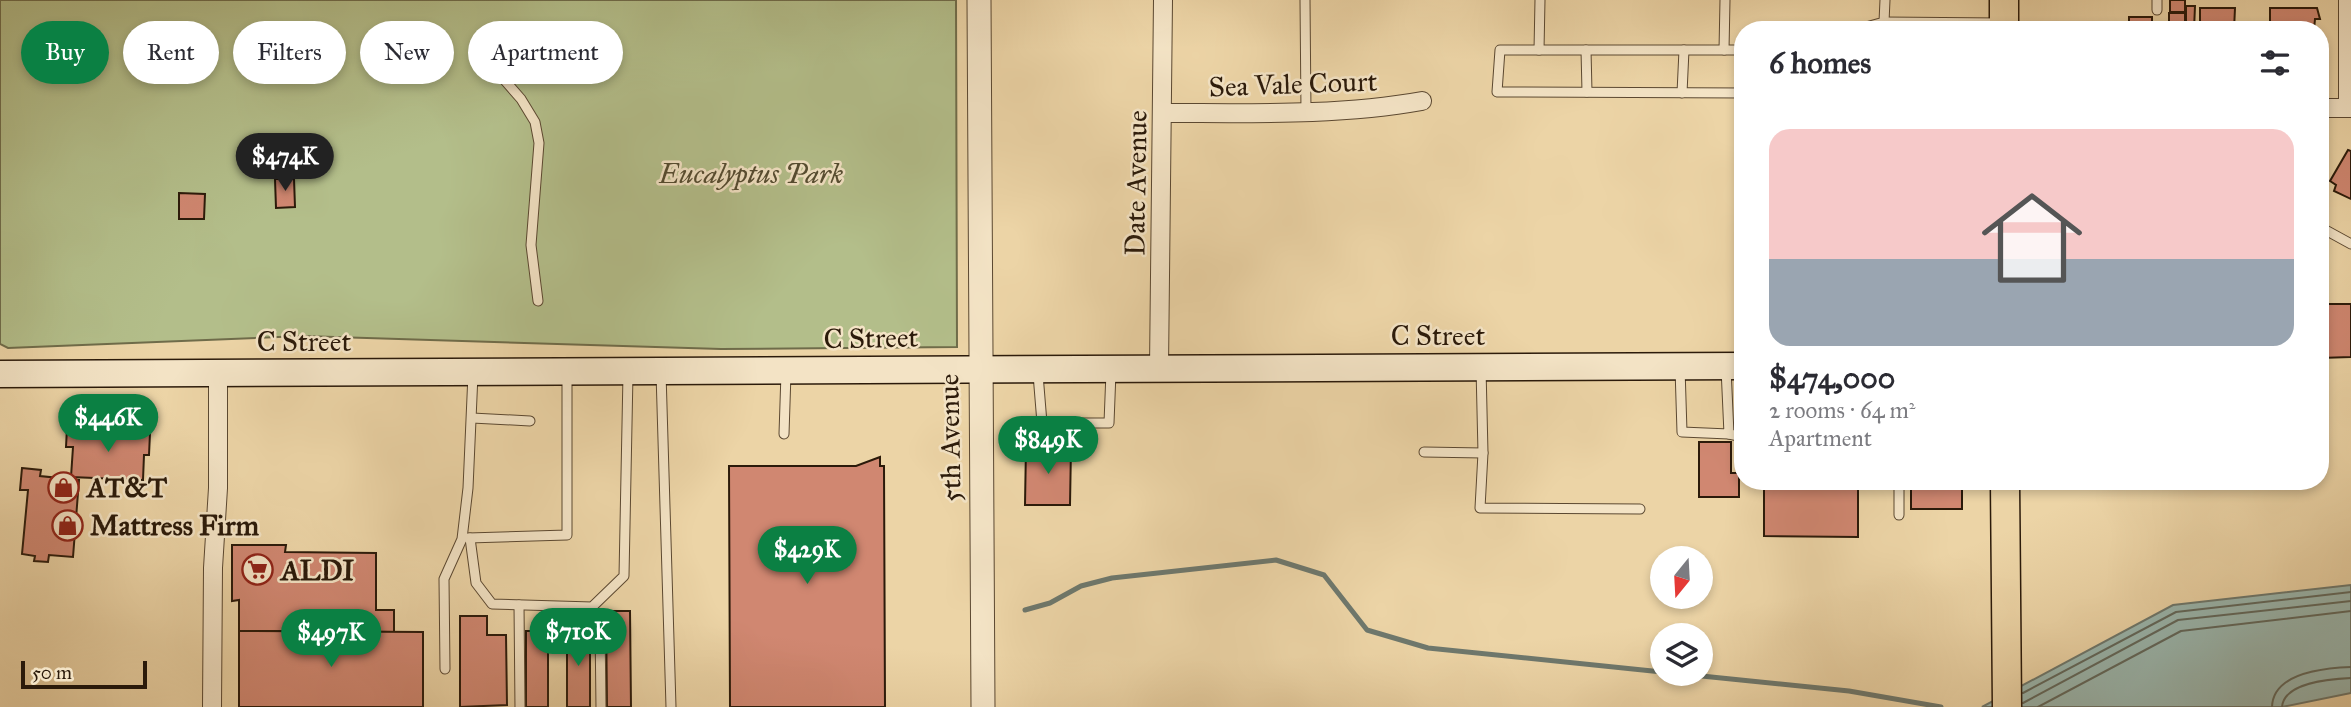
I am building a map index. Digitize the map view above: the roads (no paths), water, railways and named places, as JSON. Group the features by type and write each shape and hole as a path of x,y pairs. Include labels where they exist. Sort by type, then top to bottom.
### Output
{"main road":[{"name":"C Street","path":"0,374 1734,366"},
{"path":"2005,494 2007,707"}],"street":[{"name":"5th Avenue","path":"979,0 983,707"},
{"name":"Date Avenue","path":"1159,368 1164,113 1163,0"},
{"path":"2329,108 2350,108 2348,0"},
{"name":"Sea Vale Court","path":"1164,113 1306,112 1384,108 1422,101"},
{"path":"212,707 218,373"}],"lane":[{"path":"1305,0 1306,112"},
{"path":"1539,50 1540,0"},
{"path":"1724,50 1725,0"},
{"path":"1884,21 1885,0"},
{"path":"1914,21 2004,18"},
{"path":"1734,50 1500,50 1497,92 1734,93"},
{"path":"1586,50 1587,92"},
{"path":"1682,93 1685,50"},
{"path":"508,84 535,122 539,143 531,245 538,301"},
{"path":"2329,232 2351,244"},
{"path":"1480,366 1483,453 1480,508 1640,509"},
{"path":"1679,366 1682,432 1734,435"},
{"path":"1729,434 1734,366"},
{"path":"1038,368 1042,423 1109,423 1111,368"},
{"path":"473,371 466,538 476,583 492,604 592,607 624,576 628,373"},
{"path":"466,538 567,535 566,371"},
{"path":"784,434 786,371"},
{"path":"661,373 671,707"},
{"path":"471,418 530,421"},
{"path":"1424,452 1483,453"},
{"path":"1899,490 1899,515"},
{"path":"444,669 444,579 466,538"},
{"path":"519,605 520,707"},
{"path":"592,607 600,625 601,707"}],"water":[{"path":"2351,585 2351,693 2282,707 1982,707 2173,605"}],"waterway":[{"path":"1025,610 1050,603 1081,586 1112,578 1276,560 1324,575 1367,630 1428,648 1650,671"},
{"path":"1713,677 1849,691 1941,707"}],"place":[{"name":"AT&T","path":"64,487"},
{"name":"Mattress Firm","path":"67,525"},
{"name":"ALDI","path":"258,570"}],"park label":[{"name":"Eucalyptus Park","path":"751,173"}]}
